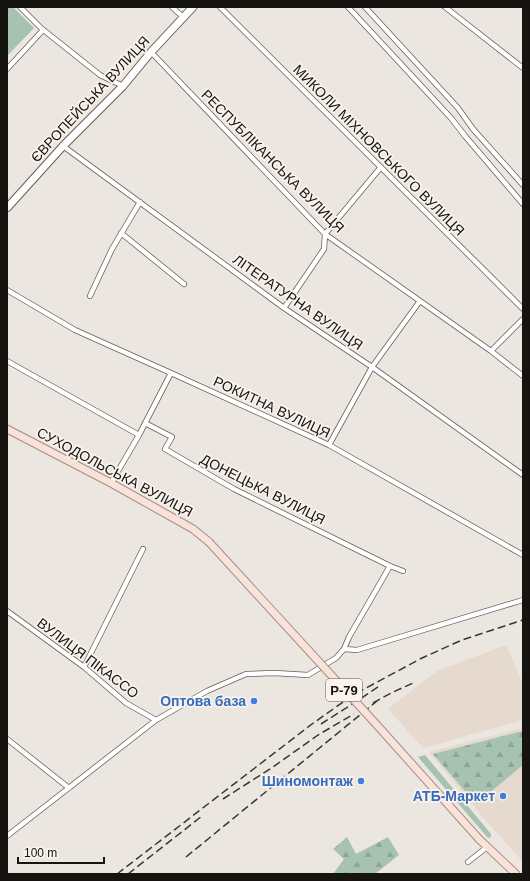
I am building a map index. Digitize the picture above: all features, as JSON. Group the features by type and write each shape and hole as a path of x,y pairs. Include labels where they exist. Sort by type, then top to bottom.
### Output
{"main road":[{"name":"СУХОДОЛЬСЬКА ВУЛИЦЯ","path":"7,429 193,528 209,542 487,847"},
{"name":"Р-79","path":"487,847 516,874"}],"street":[{"path":"20,7 43,30 100,75 122,86"},
{"path":"172,7 183,17"},
{"name":"ЄВРОПЕЙСЬКА ВУЛИЦЯ","path":"7,208 63,146 122,86 193,7"},
{"name":"МИКОЛИ МІХНОВСЬКОГО ВУЛИЦЯ","path":"220,7 523,309"},
{"path":"348,7 451,118 464,136 523,204"},
{"path":"365,7 458,108 473,129 523,185"},
{"path":"445,7 523,68"},
{"path":"7,69 43,30"},
{"name":"РЕСПУБЛІКАНСЬКА ВУЛИЦЯ","path":"151,52 325,234 491,351 523,376"},
{"name":"ЛІТЕРАТУРНА ВУЛИЦЯ","path":"63,146 284,308 372,367 523,475"},
{"path":"284,308 324,249 325,234 381,167"},
{"path":"90,296 112,248 140,202"},
{"path":"121,233 184,284"},
{"name":"РОКИТНА ВУЛИЦЯ","path":"7,290 75,330 329,445 523,555"},
{"path":"329,445 372,367 420,301"},
{"path":"491,351 523,319"},
{"path":"7,362 139,435"},
{"path":"111,483 139,435 171,373"},
{"name":"ДОНЕЦЬКА ВУЛИЦЯ","path":"145,423 172,437 165,449 234,488 390,566 403,571"},
{"path":"84,667 143,549"},
{"path":"7,836 156,720 207,691 246,674 274,673 308,675 336,658 344,649 349,637 390,566"},
{"path":"344,649 357,650 523,600"},
{"name":"ВУЛИЦЯ ПІКАССО","path":"7,611 84,667 126,703 156,720"},
{"path":"7,739 69,788"},
{"path":"468,862 487,847"}],"shaded area":[{"path":"506,645 523,684 523,720 423,748 388,709 437,671"},
{"path":"523,728 523,862 487,822 429,752"}],"green space":[{"path":"7,7 13,7 34,28 7,56"},
{"path":"523,731 523,765 476,804 433,754"},
{"path":"425,755 491,834 491,837 488,838 418,757"},
{"path":"347,837 356,854 388,837 399,855 375,874 333,874 344,859 333,849"}],"railway":[{"path":"117,874 312,724 353,695 422,658 462,640 523,620"},
{"path":"373,703 413,683"},
{"path":"321,724 381,685"},
{"path":"186,857 377,701"},
{"path":"223,799 273,767 318,735 354,714"},
{"path":"128,874 202,816"}],"place":[{"name":"Оптова база","path":"254,701"},
{"name":"Шиномонтаж","path":"361,781"},
{"name":"АТБ-Маркет","path":"503,796"}]}
